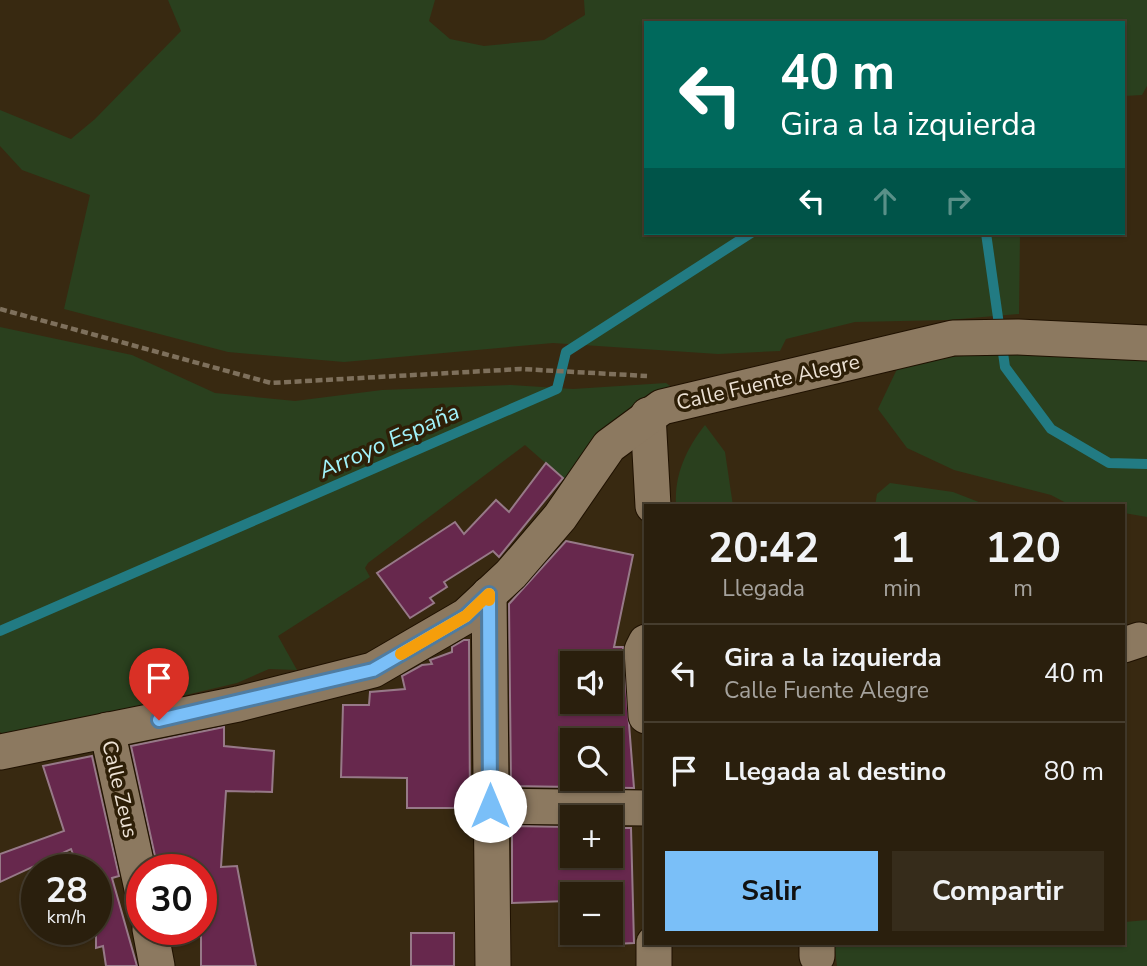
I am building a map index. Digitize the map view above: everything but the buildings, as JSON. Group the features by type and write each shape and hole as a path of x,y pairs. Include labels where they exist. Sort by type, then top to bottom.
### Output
{"street":[{"name":"Calle Fuente Alegre","path":"0,752 238,704 373,670 466,616 511,574 560,517 609,446 662,407 953,338 1018,337 1147,343"},
{"path":"648,415 653,504"},
{"path":"489,594 493,966"},
{"path":"644,646 644,683"},
{"name":"Calle Zeus","path":"107,730 134,854"},
{"path":"490,806 644,808"},
{"path":"153,945 157,966"},
{"path":"654,945 654,966"}],"path":[{"path":"0,309 271,383 521,369 581,374"}],"green space":[{"path":"168,0 435,0 429,21 450,39 484,46 544,40 585,15 584,0 1147,0 1147,86 1142,95 1125,96 1125,21 644,21 644,235 1020,235 1019,314 948,320 855,322 786,339 780,351 718,354 553,343 344,362 228,352 64,309 90,195 22,170 0,146 0,110 71,139 95,119 181,31"},
{"path":"0,327 132,355 215,393 295,401 382,390 511,385 573,389 666,383 673,388 566,481 525,445 368,563 365,568 370,577 278,636 297,670 269,669 237,683 7,737 0,732"},
{"path":"1036,352 1147,356 1147,517 1125,513 1125,504 1068,504 1051,495 954,470 907,448 878,409 897,369 945,357"},
{"path":"705,425 725,452 733,504 676,504 679,473 692,443"},
{"path":"890,483 953,492 984,504 875,504 877,494"},
{"path":"1147,920 1147,966 837,966 834,945 1125,945 1125,922"}],"waterway":[{"name":"Arroyo España","path":"0,631 557,389 566,352 748,235"},
{"name":"Arroyo España","path":"986,235 1005,367 1051,429 1109,463 1147,464"}],"slow traffic":[{"path":"401,654 466,616 489,594 489,600"}],"route":[{"path":"159,720 238,704 373,670 466,616 489,594 490,806"}]}
